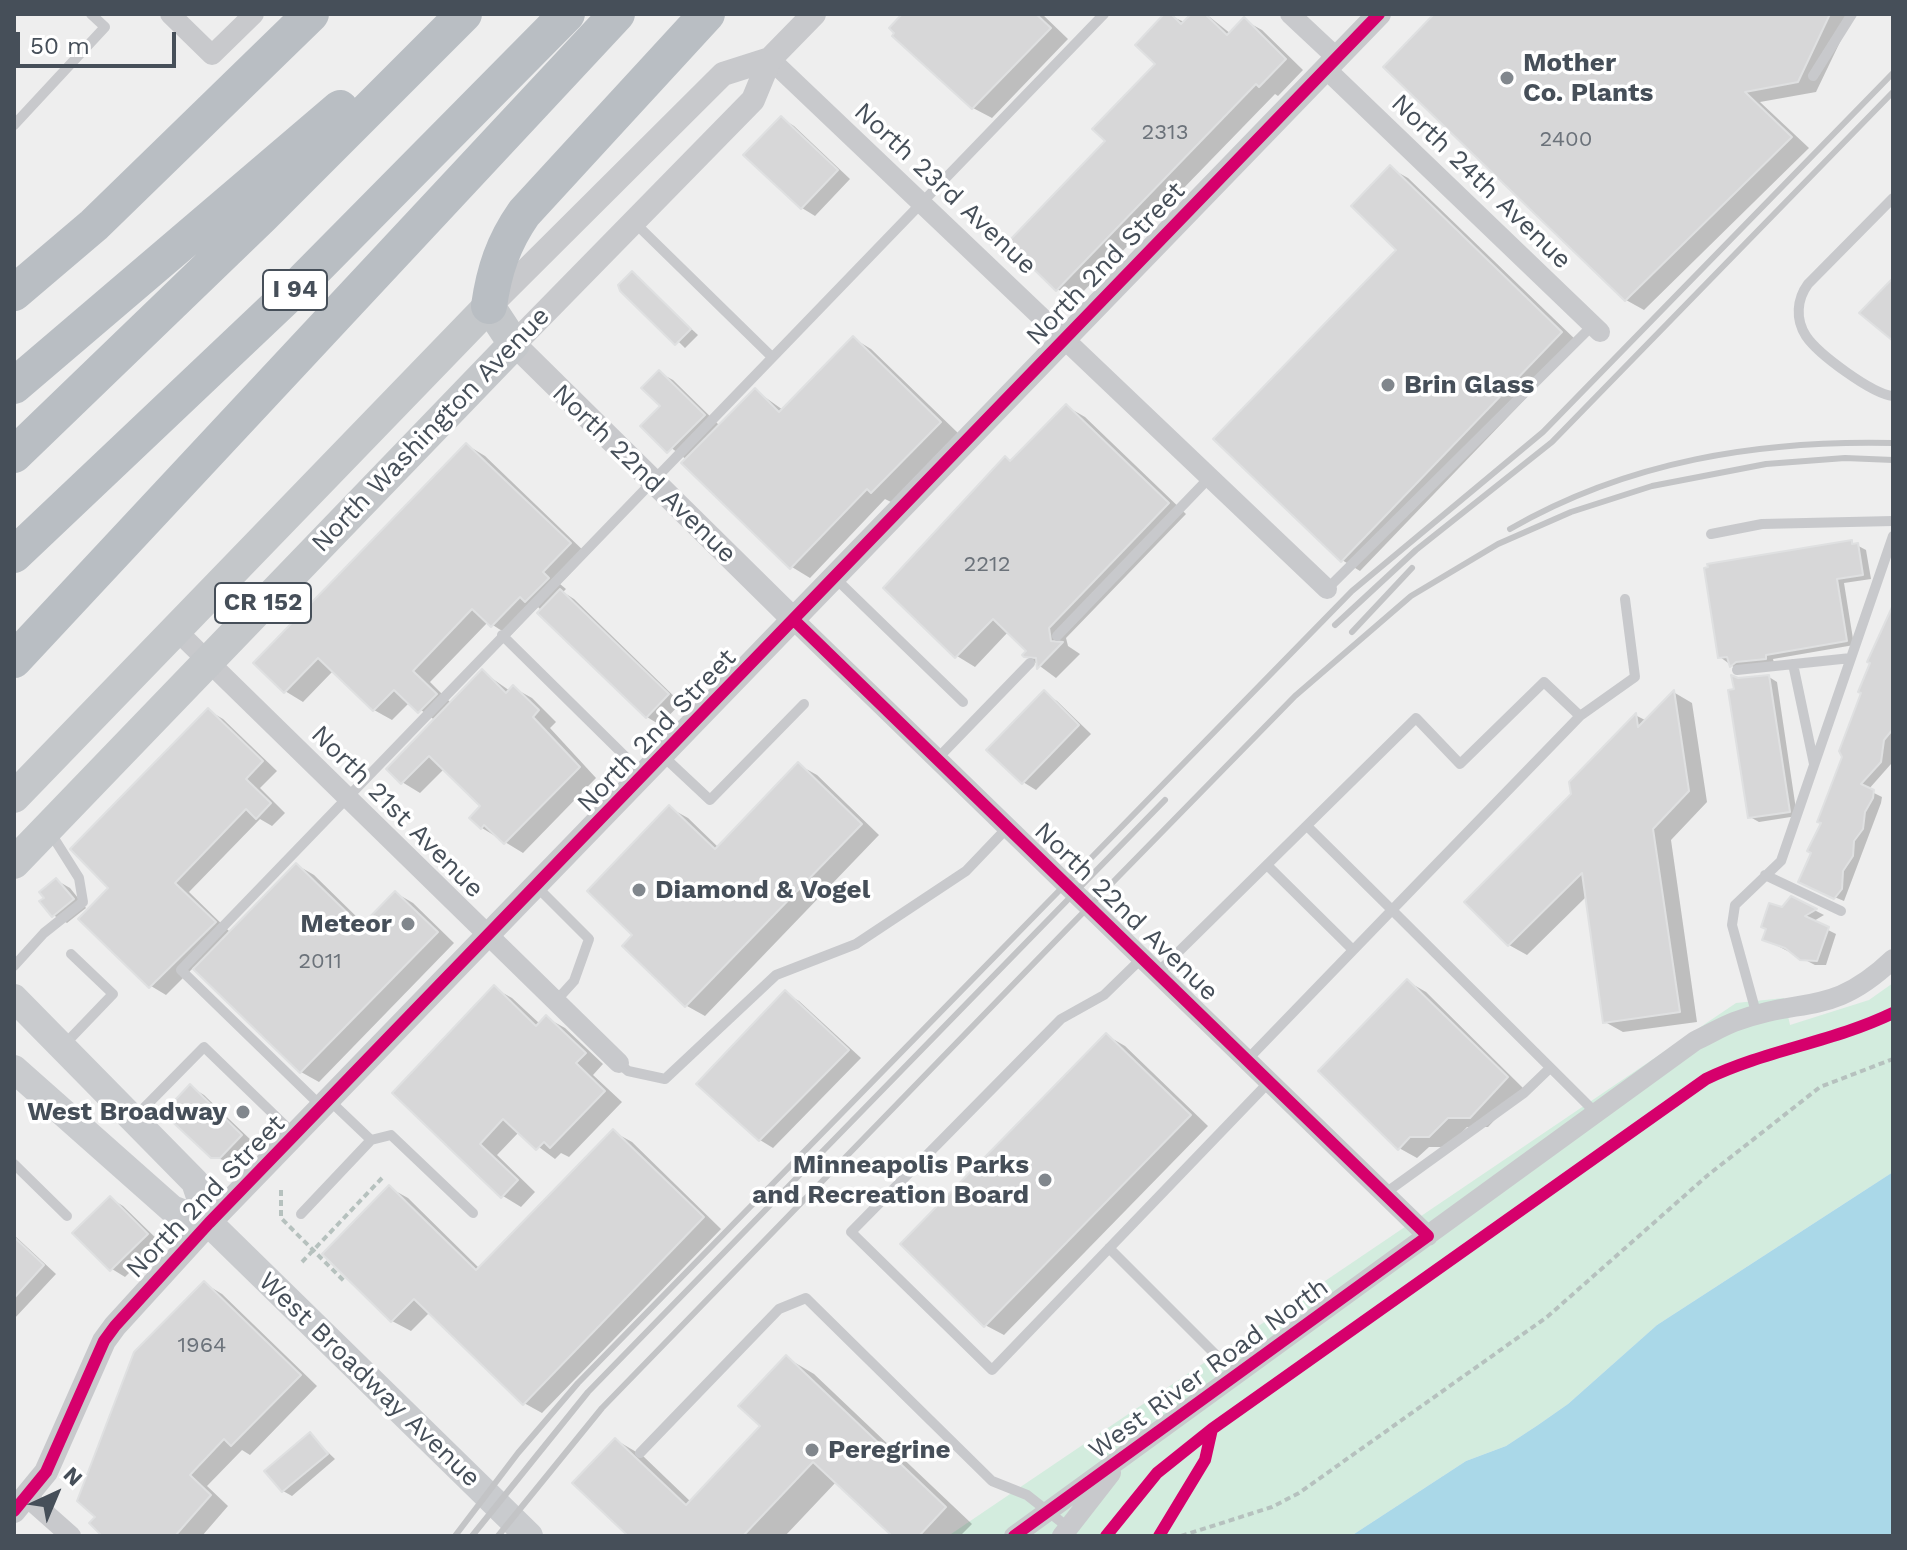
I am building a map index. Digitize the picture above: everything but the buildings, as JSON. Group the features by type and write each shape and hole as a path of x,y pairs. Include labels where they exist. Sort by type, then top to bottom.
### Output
{"highway":[{"path":"14,293 94,225 311,14"},
{"path":"14,386 451,14"},
{"path":"14,455 262,216 464,14"},
{"name":"I 94","path":"14,555 275,309 567,14"},
{"path":"14,660 617,14"},
{"path":"489,306 493,273 511,232 524,213 707,14"}],"main road":[{"name":"North 22nd Avenue","path":"489,306 514,344"},
{"name":"North Washington Avenue","path":"14,797 489,306"},
{"name":"North Washington Avenue","path":"14,863 206,660 514,344"},
{"name":"West Broadway Avenue","path":"14,998 195,1182 209,1223"},
{"name":"West Broadway Avenue","path":"15,1071 172,1209 209,1223 529,1536"}],"street":[{"path":"170,14 212,55 254,14"},
{"name":"North Washington Avenue","path":"514,344 753,100 770,59 814,14"},
{"name":"North 24th Avenue","path":"1290,14 1332,64 1596,328"},
{"name":"North 2nd Street","path":"18,1498 46,1472 104,1341 209,1223 1379,14"},
{"name":"North Washington Avenue","path":"489,306 723,74 770,59"},
{"name":"North 23rd Avenue","path":"770,59 1327,589"},
{"name":"North 22nd Avenue","path":"514,344 1428,1236"},
{"name":"North 21st Avenue","path":"175,629 619,1063"},
{"name":"West River Road North","path":"1014,1536 1695,1041 1735,1021 1830,1002 1870,981 1893,959"},
{"name":"West River Road North","path":"1065,1532 1125,1454"},
{"path":"18,1498 71,1536"}],"lane":[{"path":"14,125 105,27 91,14"},
{"path":"371,1140 326,1104 181,970 1104,14"},
{"path":"1813,76 1852,14"},
{"path":"1893,198 1798,297 1806,336 1866,388 1893,396"},
{"path":"635,223 772,357"},
{"path":"1327,589 1596,328"},
{"path":"1057,636 1210,477"},
{"path":"1711,534 1762,524 1893,521"},
{"path":"1757,1016 1732,925 1735,905 1781,861 1893,536"},
{"path":"832,576 963,702"},
{"path":"1247,1060 1580,716 1635,677 1625,599"},
{"path":"502,635 644,775"},
{"path":"1737,670 1851,658"},
{"path":"937,759 1030,663"},
{"path":"1793,664 1814,764"},
{"path":"1269,1082 992,1370 851,1232 1061,1019 1150,966 1267,865 1416,718 1460,764 1544,682 1580,716"},
{"path":"663,756 710,800 804,704"},
{"path":"1307,826 1596,1113"},
{"path":"619,1063 628,1071 665,1079 776,975 856,944 966,871 1008,827"},
{"path":"14,966 44,933 83,902 79,878 48,828"},
{"path":"1267,865 1353,950"},
{"path":"1765,875 1841,911"},
{"path":"537,887 589,939 574,981 555,1002"},
{"path":"63,1047 113,994 71,954"},
{"path":"132,1120 204,1047 295,1135"},
{"path":"1384,1194 1524,1093 1550,1068"},
{"path":"301,1214 371,1140 391,1135 473,1213"},
{"path":"14,1164 67,1216"},
{"path":"1109,1248 1237,1376"},
{"path":"640,1453 779,1309 806,1298 992,1481 1027,1495 1049,1510 1065,1532"}],"path":[{"path":"1181,1536 1272,1507 1299,1493 1547,1317 1708,1175 1820,1087 1893,1059"},
{"path":"302,1262 382,1178"},
{"path":"281,1190 281,1218 346,1283"}],"green space":[{"path":"1893,983 1893,1172 1657,1325 1568,1404 1506,1446 1466,1461 1351,1536 948,1536 1736,1003 1784,998 1790,1025 1869,1000"}],"water":[{"path":"1893,1172 1893,1536 1351,1536 1466,1461 1506,1446 1538,1425 1568,1404 1657,1325"}],"railway":[{"path":"455,1536 518,1453 578,1383 1352,591 1543,432 1893,73"},
{"path":"1335,625 1416,550 1552,442 1893,92"},
{"path":"1510,529 1601,486 1696,459 1793,446 1893,443"},
{"path":"498,1536 602,1408 1070,926 1295,696 1411,596 1498,544 1571,512 1652,486 1766,464 1845,458 1893,460"},
{"path":"1352,632 1412,568"},
{"path":"472,1536 588,1392 1165,800"}],"cycle path":[{"path":"14,1511 46,1472 104,1341 115,1326 209,1223 1379,14"},
{"path":"794,620 1428,1236 1014,1536"},
{"path":"1106,1536 1157,1473 1212,1429 1706,1079 1893,1013"},
{"path":"1159,1536 1205,1460 1212,1429"}],"place":[{"name":"Mother Co. Plants","path":"1507,78"},
{"name":"Brin Glass","path":"1388,385"},
{"name":"Diamond & Vogel","path":"639,890"},
{"name":"Meteor","path":"408,924"},
{"name":"West Broadway","path":"243,1112"},
{"name":"Minneapolis Parks and Recreation Board","path":"1045,1180"},
{"name":"Peregrine","path":"812,1450"}]}
